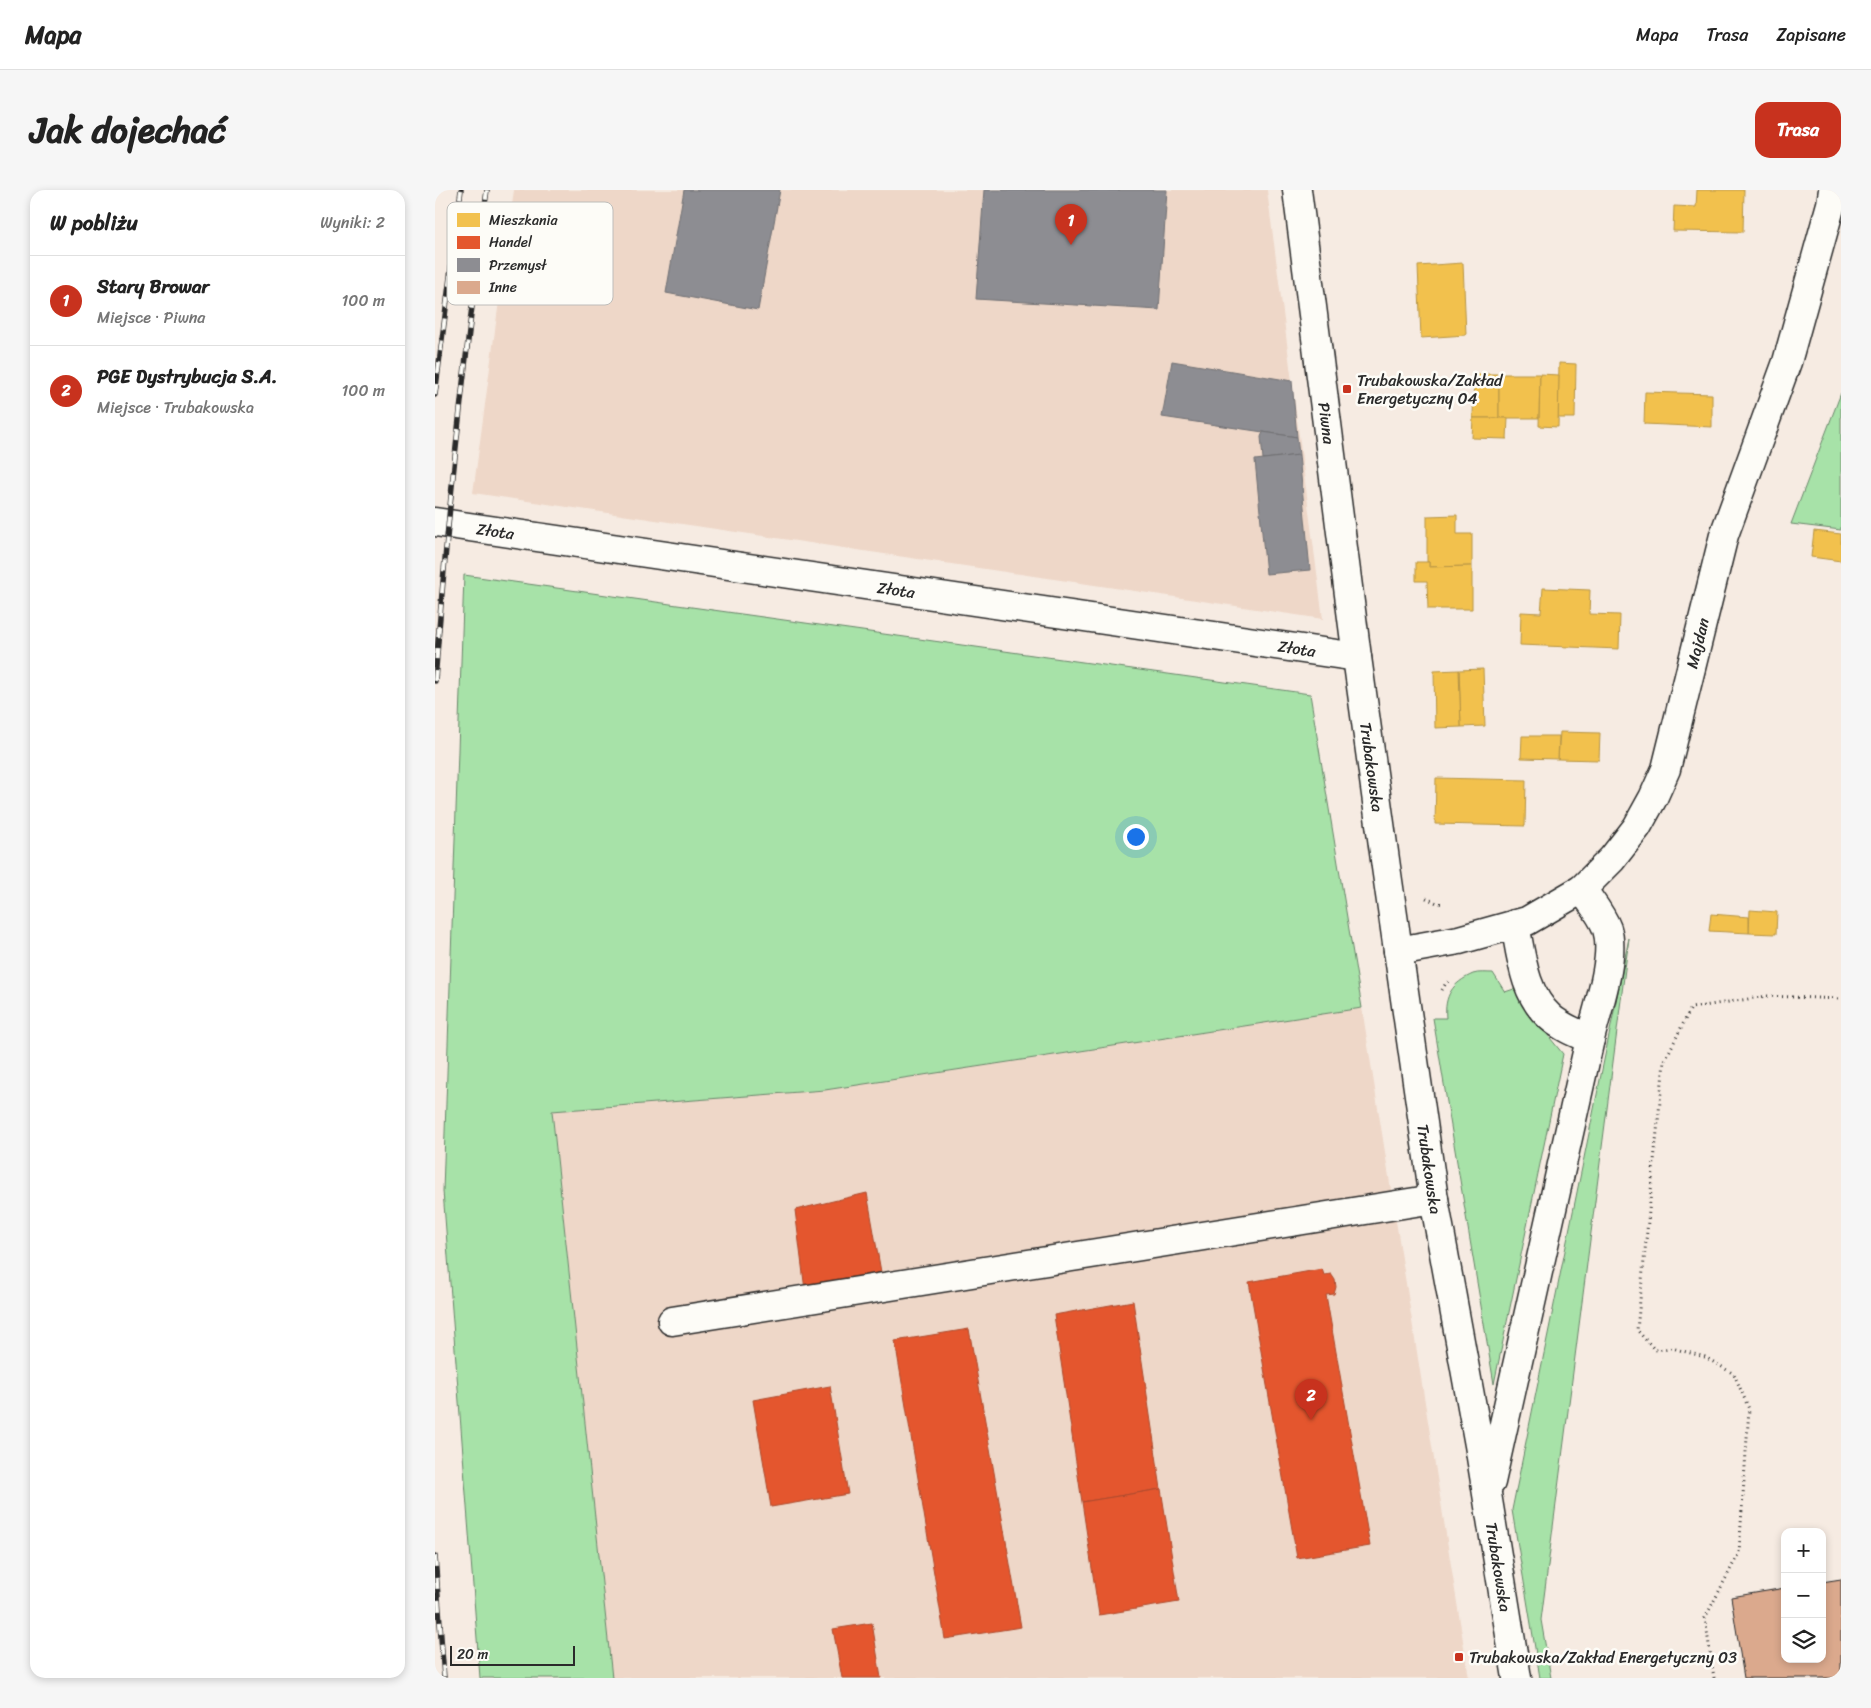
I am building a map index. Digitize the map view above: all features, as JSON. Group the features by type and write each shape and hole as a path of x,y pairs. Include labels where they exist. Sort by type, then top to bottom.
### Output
{"street":[{"name":"Piwna","path":"1297,190 1357,657"},
{"name":"Majdan","path":"1398,951 1459,940 1527,921 1583,889 1612,859 1637,827 1667,769 1724,535 1787,362 1831,204 1833,190"},
{"name":"Złota","path":"435,522 1357,657"},
{"name":"Trubakowska","path":"1357,657 1434,1199 1488,1501 1517,1678"},
{"path":"1488,1501 1493,1470 1609,962 1610,944 1607,928 1583,889"},
{"path":"1515,924 1525,976 1537,1000 1549,1016 1566,1028 1590,1040"},
{"path":"672,1321 1434,1199"}],"path":[{"path":"1422,894 1425,898 1437,904 1448,905"},
{"path":"1438,996 1445,983 1453,978"},
{"path":"1715,1678 1705,1618 1739,1553 1749,1409 1734,1374 1705,1357 1672,1348 1655,1350 1637,1330 1664,1062 1691,1008 1767,996 1841,999"}],"shaded area":[{"path":"514,190 1267,190 1323,619 473,493 498,305 613,305 613,202 512,202"},
{"path":"1362,1008 1469,1678 612,1678 552,1111 825,1090"}],"green space":[{"path":"1841,393 1841,530 1791,524"},
{"path":"464,575 1310,694 1362,1008 825,1090 552,1111 612,1678 480,1678 443,1191"},
{"path":"1629,938 1541,1620 1551,1678 1540,1678 1512,1510"},
{"path":"1475,973 1493,973 1505,992 1514,989 1529,1012 1563,1054 1494,1384 1433,1018 1446,1018 1448,997 1460,982"}],"building: Mieszkania":[{"path":"1697,190 1744,190 1743,232 1673,231 1674,206 1696,207"},
{"path":"1463,263 1466,335 1421,338 1418,266"},
{"path":"1559,363 1576,364 1575,418 1558,418"},
{"path":"1474,374 1499,374 1499,418 1473,418"},
{"path":"1499,374 1540,374 1539,418 1499,418"},
{"path":"1540,374 1559,375 1558,427 1539,426"},
{"path":"1645,392 1712,394 1712,427 1644,424"},
{"path":"1473,418 1508,418 1507,439 1472,438"},
{"path":"1457,515 1457,534 1472,534 1472,566 1429,567 1429,562 1427,562 1427,516"},
{"path":"1814,531 1841,534 1841,561 1811,557"},
{"path":"1416,562 1429,562 1429,567 1472,566 1472,609 1428,609 1427,581 1416,581"},
{"path":"1543,588 1590,590 1589,614 1620,615 1619,649 1520,645 1521,612 1541,613"},
{"path":"1483,669 1485,726 1461,727 1459,670"},
{"path":"1459,670 1461,727 1435,728 1434,671"},
{"path":"1560,732 1600,733 1599,760 1558,759"},
{"path":"1522,736 1559,736 1558,759 1521,758"},
{"path":"1436,778 1526,780 1525,826 1435,824"},
{"path":"1750,910 1777,912 1776,934 1749,933"},
{"path":"1711,914 1749,917 1749,933 1709,931"}],"building: Handel":[{"path":"867,1193 881,1272 805,1290 795,1210"},
{"path":"1322,1269 1324,1275 1331,1274 1335,1280 1334,1294 1326,1295 1370,1546 1297,1558 1249,1282"},
{"path":"1133,1301 1161,1489 1082,1502 1054,1315"},
{"path":"969,1329 1021,1627 945,1639 895,1341"},
{"path":"830,1386 848,1494 771,1507 753,1400"},
{"path":"1161,1489 1179,1602 1099,1615 1082,1502"},
{"path":"872,1623 881,1678 842,1678 833,1629"}],"building: Przemysł":[{"path":"684,190 780,190 758,310 666,293"},
{"path":"984,190 1167,190 1159,310 976,299"},
{"path":"1172,361 1292,381 1297,437 1162,417"},
{"path":"1263,432 1297,437 1299,455 1263,459 1261,437"},
{"path":"1299,455 1310,570 1266,574 1255,460"}],"building: Inne":[{"path":"1841,1579 1841,1678 1744,1678 1731,1597 1781,1589 1781,1663 1826,1663 1826,1581"}],"railway":[{"path":"459,202 461,190"},
{"path":"485,202 487,190"},
{"path":"435,395 447,300"},
{"path":"435,681 457,435 472,305"},
{"path":"435,1556 444,1678"}],"place":[{"name":"Stary Browar","path":"1071,245"},
{"name":"Trubakowska/Zakład Energetyczny 04","path":"1347,389"},
{"name":"PGE Dystrybucja S.A.","path":"1311,1420"},
{"name":"Trubakowska/Zakład Energetyczny 03","path":"1459,1657"}]}
